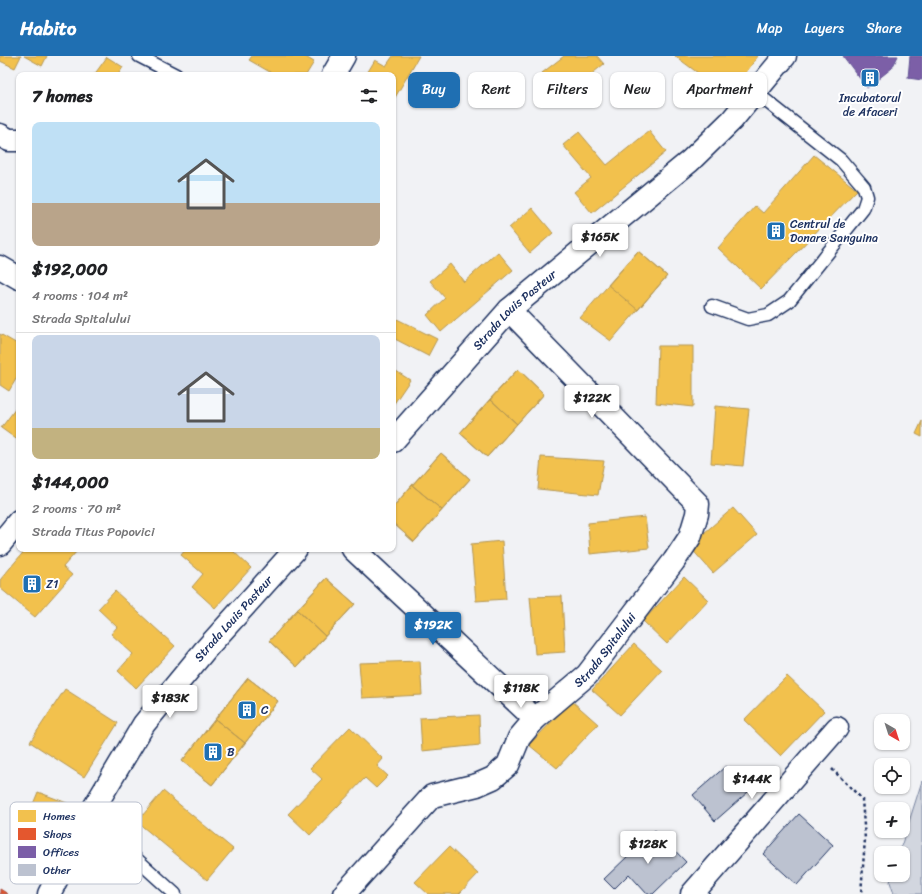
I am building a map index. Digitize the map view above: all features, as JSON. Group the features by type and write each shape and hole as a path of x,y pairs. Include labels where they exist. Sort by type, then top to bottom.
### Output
{"street":[{"path":"335,72 344,56"},
{"name":"Strada Louis Pasteur","path":"767,78 785,56"},
{"name":"Strada Louis Pasteur","path":"396,438 509,310 690,161 732,120 742,108"},
{"path":"0,135 9,140 16,140"},
{"path":"0,267 16,276"},
{"name":"Strada Spitalului","path":"344,894 432,796 477,786 493,778 508,765 519,738 535,718 587,675 669,568 690,537 697,514 698,504 509,310"},
{"path":"0,544 16,525"},
{"name":"Strada Louis Pasteur","path":"97,802 144,724 205,650 293,552"},
{"path":"356,552 535,718"},
{"path":"692,894 837,728"},
{"name":"Strada Louis Pasteur","path":"49,894 54,884"}],"lane":[{"path":"139,56 170,72"},
{"path":"712,306 748,319 768,315 789,301 863,209 867,197 864,187 841,160 767,101"},
{"path":"142,865 174,894"}],"path":[{"path":"815,753 862,799 865,839 861,894"}],"shaded area":[{"path":"922,781 922,894 894,894 890,882 910,882 910,846 901,846 904,838 910,838 910,819"}],"building: Homes":[{"path":"0,56 21,56 15,68 0,61"},
{"path":"24,56 47,56 42,66"},
{"path":"252,56 304,56 314,62 308,72 270,72 249,60"},
{"path":"393,56 419,56 410,72 408,72 408,75 396,96 396,72 368,72 375,60 386,66"},
{"path":"564,56 597,56 604,64 594,72 543,72"},
{"path":"675,56 758,56 746,72 697,72"},
{"path":"107,57 123,67 120,72 96,72"},
{"path":"649,131 666,152 592,213 574,192 591,178 563,145 579,132 607,165"},
{"name":"Centrul de Donare Sanguina","path":"814,155 857,190 761,289 718,248 755,206 763,213"},
{"path":"532,208 553,233 530,253 509,228"},
{"path":"638,251 667,276 611,341 580,318"},
{"path":"638,251 667,276 638,310 608,285"},
{"path":"498,252 513,270 441,332 427,315 445,298 430,281 450,264 464,282"},
{"path":"396,318 437,339 428,356 396,340"},
{"path":"0,334 16,343 16,379 9,391 0,385"},
{"path":"658,346 693,346 693,407 656,403"},
{"path":"518,369 544,394 487,457 460,433"},
{"path":"518,369 544,394 517,424 490,399"},
{"path":"396,371 410,380 396,401"},
{"path":"490,399 517,424 487,457 460,433"},
{"path":"715,406 749,409 743,466 711,463"},
{"path":"16,408 16,439 1,428"},
{"path":"922,421 922,437 916,434"},
{"path":"441,453 470,479 414,542 396,526 396,504"},
{"path":"441,453 470,479 442,510 412,485"},
{"path":"541,457 604,461 598,495 538,489"},
{"path":"412,485 442,510 414,542 396,526 396,504"},
{"path":"733,508 757,535 713,573 689,546"},
{"path":"645,517 649,548 590,554 588,523"},
{"path":"502,541 506,599 476,601 471,544"},
{"name":"Z1","path":"23,552 76,552 63,567 72,575 35,617 0,588 0,580"},
{"path":"184,552 234,552 251,568 215,608 192,587 203,574 181,555"},
{"path":"684,577 708,600 667,644 643,621"},
{"path":"326,578 355,604 297,667 269,641"},
{"path":"326,578 355,604 325,636 297,610"},
{"path":"115,591 175,646 136,688 118,671 133,654 111,634 117,627 98,609"},
{"path":"562,596 565,652 535,654 530,597"},
{"path":"297,610 325,636 297,667 269,641"},
{"path":"634,644 662,670 620,715 592,690"},
{"path":"420,661 422,695 362,698 359,663"},
{"path":"787,676 824,711 781,756 744,720"},
{"path":"248,678 278,701 212,785 182,761"},
{"name":"C","path":"248,678 278,701 245,743 215,719"},
{"path":"65,689 118,723 84,777 30,742"},
{"path":"572,701 598,724 557,768 529,745"},
{"path":"479,715 480,745 422,751 420,718"},
{"name":"B","path":"215,719 245,743 212,785 182,761"},
{"path":"350,727 383,759 377,766 388,776 376,788 365,778 310,835 288,814 322,779 310,768"},
{"path":"163,791 233,849 207,880 142,826 142,816"},
{"path":"38,792 64,802 34,802"},
{"path":"449,847 478,874 459,894 428,894 415,882"}],"building: Shops":[{"path":"0,889 8,894 0,894"}],"building: Offices":[{"name":"Incubatorul de Afaceri","path":"843,56 898,56 892,68 867,88"},
{"name":"Incubatorul de Afaceri","path":"910,56 922,56 922,80 908,78"}],"building: Other":[{"path":"726,766 748,792 715,821 693,795"},
{"path":"799,814 833,845 797,885 763,854"},
{"path":"655,830 686,862 653,894 647,894 629,874 614,889 604,879"}],"place":[{"name":"Incubatorul de Afaceri","path":"870,78"},
{"name":"Centrul de Donare Sanguina","path":"776,231"},
{"name":"Z1","path":"32,584"},
{"name":"C","path":"247,710"},
{"name":"B","path":"213,752"}]}
